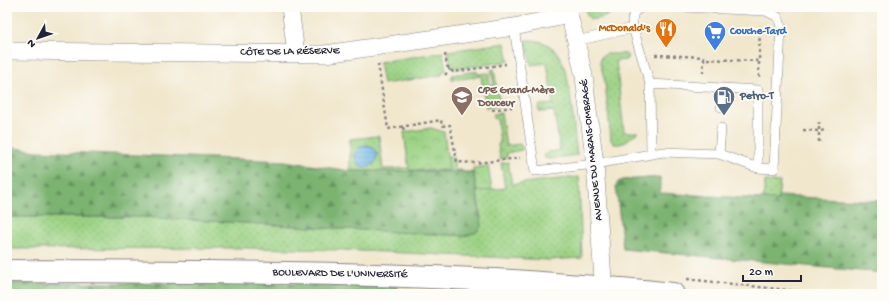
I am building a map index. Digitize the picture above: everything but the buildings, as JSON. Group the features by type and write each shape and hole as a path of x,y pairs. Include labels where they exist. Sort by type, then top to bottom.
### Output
{"main road":[{"name":"BOULEVARD DE L'UNIVERSITÉ","path":"7,271 246,272 433,276 605,291 677,286"}],"street":[{"path":"290,7 296,54"},
{"name":"CÔTE DE LA RÉSERVE","path":"7,51 325,54 514,27 568,11"},
{"name":"AVENUE DU MARAIS-OMBRAGÉ","path":"568,11 584,76 595,164 605,291"}],"lane":[{"path":"642,7 634,12 632,20 633,28 650,84 651,154"},
{"path":"514,27 535,171 595,164 663,152 719,154 758,168 774,169 781,28 778,18 766,11 684,7"},
{"path":"576,41 633,28"},
{"path":"650,84 758,90 758,168"},
{"path":"721,107 723,88"},
{"path":"719,154 721,128"}],"path":[{"path":"655,55 759,61 761,19"},
{"path":"442,38 447,66 453,72 509,63"},
{"path":"375,47 388,129 441,120 442,126 450,126 457,162 476,163 508,160"},
{"path":"445,75 450,69"},
{"path":"492,110 500,109"},
{"path":"819,122 819,142"},
{"path":"403,126 404,132"},
{"path":"803,130 827,130"},
{"path":"677,286 823,294"}],"green space":[{"path":"585,7 612,7 610,13 604,17 590,19 587,15"},
{"path":"526,40 539,41 550,46 557,53 562,62 569,85 577,155 549,159 545,158 544,155 548,152 560,150 554,111 542,112 539,111 538,108 540,105 553,104 547,63 531,65"},
{"path":"505,43 509,61 456,69 450,64 448,51"},
{"path":"443,52 446,71 442,71 442,75 383,84 379,62"},
{"path":"606,54 626,54 628,56 626,60 616,61 624,132 638,132 620,144 614,144 611,140 605,82 600,62 601,57"},
{"path":"494,69 500,106 486,108 481,76 452,80 452,75 477,71 477,74 489,73 490,86 494,85 491,70"},
{"path":"501,113 506,146 520,144 522,150 507,153 507,158 500,159 497,119 493,118 493,114"},
{"path":"431,128 444,132 449,170 409,170 404,132"},
{"path":"379,136 383,169 409,168 409,170 448,170 447,156 453,157 455,170 462,170 462,172 350,171 350,139","holes":["368,145 374,149 375,163 368,166 358,163 356,160 356,152"]},
{"path":"7,147 38,151 285,161 350,171 473,172 482,225 477,232 465,236 141,217 7,217"},
{"path":"508,162 512,184 579,177 582,258 549,260 343,250 246,248 7,249 7,217 141,217 465,236 482,225 477,191 505,188 501,163"},
{"path":"488,166 492,190 477,191 473,168"},
{"path":"660,177 660,193 778,200 778,196 882,201 882,273 623,249 616,186 618,182 623,180"},
{"path":"765,181 780,182 778,200 763,199"},
{"path":"7,283 272,283 397,286 396,293 366,294 7,294"}],"water":[{"path":"366,145 374,148 377,156 374,164 366,167 358,164 355,156 358,148"}],"place":[{"name":"McDonald's","path":"666,48"},
{"name":"Couche-Tard","path":"715,52"},
{"name":"CPE Grand-Mère Douceur","path":"462,116"},
{"name":"Petro-T","path":"724,116"}]}
